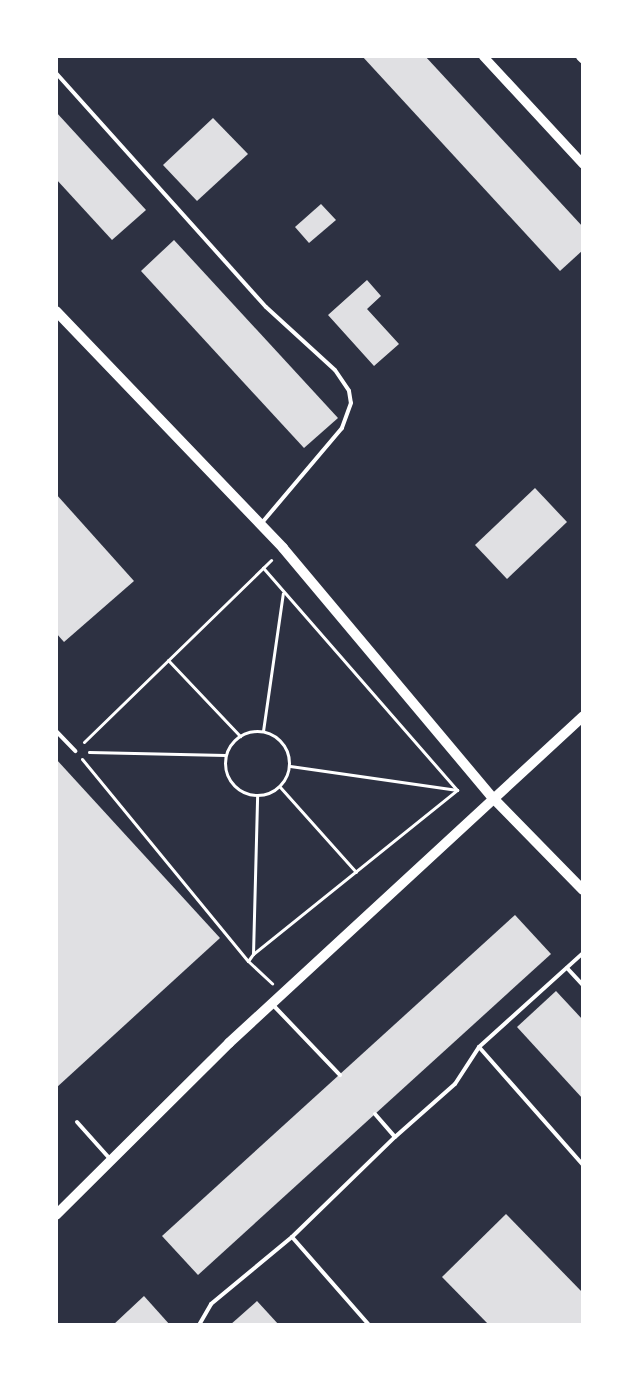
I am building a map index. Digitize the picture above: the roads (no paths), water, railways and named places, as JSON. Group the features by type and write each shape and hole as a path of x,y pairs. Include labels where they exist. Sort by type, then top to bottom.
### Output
{"main road":[{"path":"56,311 259,526 283,548 492,797 583,890"},
{"path":"56,1215 113,1162 271,1003 284,995 492,797 583,716"}],"street":[{"path":"482,56 583,164"},
{"path":"580,56 583,59"}],"lane":[{"path":"56,72 266,307 335,370 349,391 351,404 342,428 259,526"},
{"path":"56,731 75,751"},
{"path":"199,1325 211,1304 292,1237 395,1137 455,1084 479,1047 583,953"},
{"path":"567,968 583,985"},
{"path":"271,1003 340,1075"},
{"path":"479,1047 583,1165"},
{"path":"375,1114 395,1137"},
{"path":"77,1122 113,1162"},
{"path":"292,1237 368,1325"}]}
